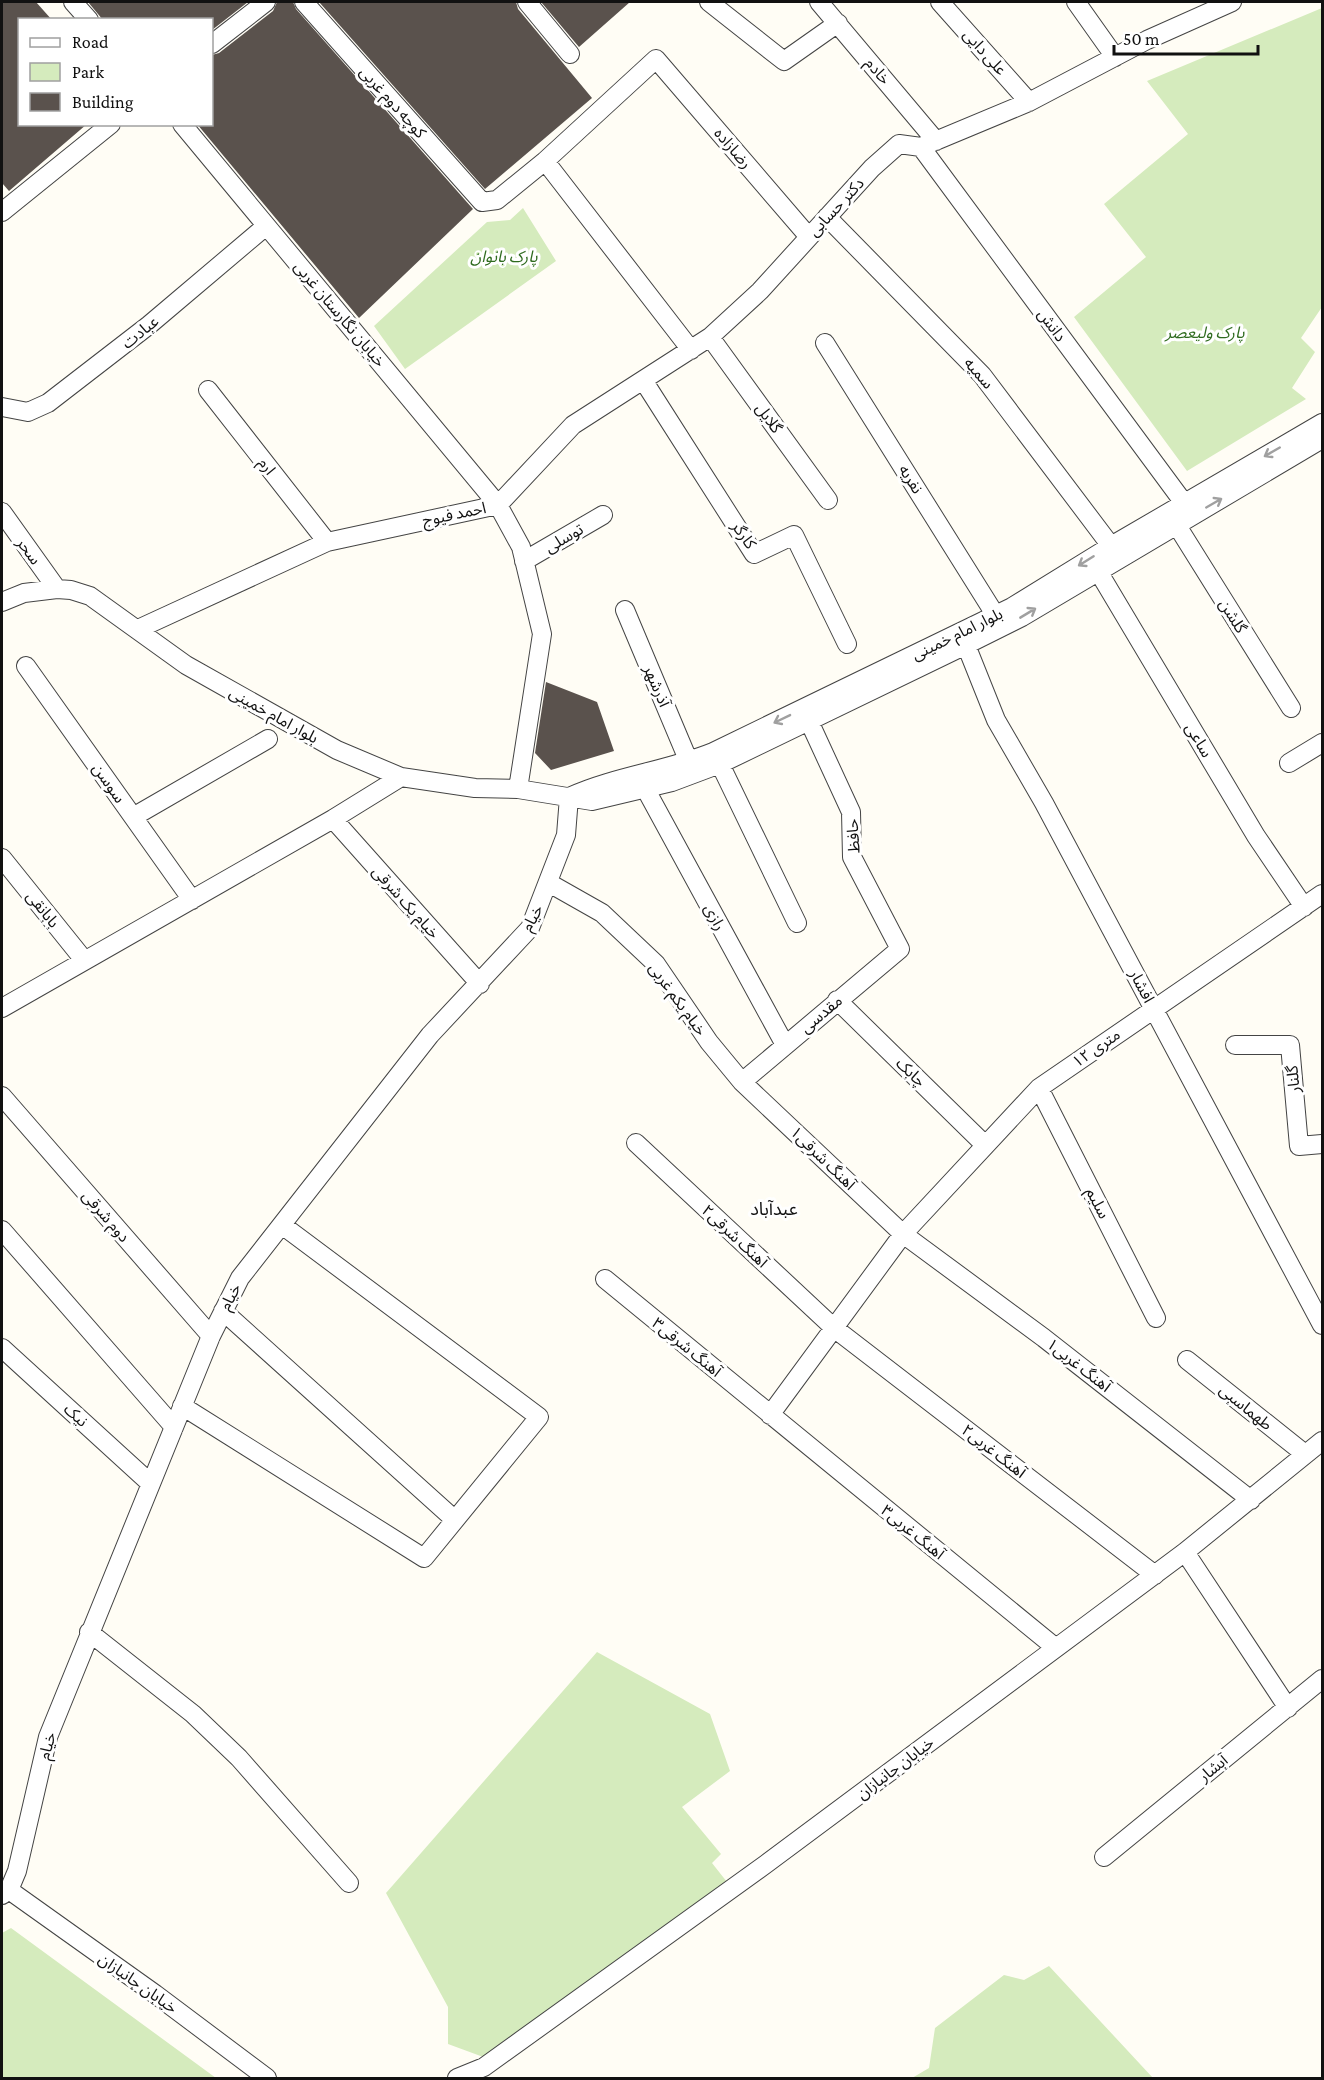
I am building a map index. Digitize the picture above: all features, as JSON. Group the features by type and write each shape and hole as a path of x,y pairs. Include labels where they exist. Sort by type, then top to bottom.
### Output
{"street":[{"path":"72,2 87,18"},
{"path":"213,43 266,2"},
{"name":"کوچه دوم غربی","path":"304,2 482,202 497,200 545,161"},
{"path":"527,2 570,54"},
{"path":"709,2 784,61 837,23"},
{"name":"خادم","path":"819,2 928,144"},
{"name":"علی دایی","path":"940,2 1029,102"},
{"path":"1076,2 1115,57"},
{"name":"دکتر حسابی","path":"498,505 573,424 710,337 760,291 872,168 899,144 928,144 1029,102 1115,57 1232,2"},
{"name":"رضازاده","path":"545,161 656,59 809,237"},
{"path":"3,208 108,126"},
{"name":"خیابان نگارستان غربی","path":"184,126 498,505"},
{"name":"دانش","path":"928,144 1184,503"},
{"path":"545,161 691,350"},
{"name":"سمیه","path":"827,217 982,375 1111,546"},
{"name":"عبادت","path":"2,407 28,412 48,404 140,332 266,226"},
{"name":"گلایل","path":"710,337 828,500"},
{"name":"نفریه","path":"825,343 996,616"},
{"name":"کارگر","path":"643,380 754,554 795,535 847,644"},
{"name":"ارم","path":"208,390 327,542"},
{"name":"بلوار امام خمینی","path":"570,797 590,788 689,762 996,616 1111,546 1323,423"},
{"name":"بلوار امام خمینی","path":"2,602 24,593 57,589 90,596 186,665 337,750 401,777 475,788 518,789 592,801 672,782 720,764 966,645 1022,617 1176,524 1323,440"},
{"name":"احمد فیوج","path":"138,629 327,542 498,505 521,547 542,634 518,789"},
{"name":"سحر","path":"2,512 57,589"},
{"name":"توسلی","path":"524,561 603,515"},
{"name":"گلشن","path":"1176,524 1291,708"},
{"name":"ساعی","path":"1098,571 1256,836 1304,907"},
{"name":"آذرشهر","path":"625,610 689,762"},
{"name":"افشار","path":"966,645 996,720 1044,803 1323,1325"},
{"name":"سوسن","path":"26,666 192,900"},
{"name":"حافظ","path":"809,721 851,812 852,857 900,949"},
{"path":"133,818 268,739"},
{"path":"1289,763 1323,743"},
{"path":"720,764 797,923"},
{"path":"2,1008 333,819 401,777"},
{"name":"رازی","path":"645,788 785,1045"},
{"name":"خیام","path":"5,1892 17,1871 48,1737 211,1336 240,1278 430,1035 530,928 566,835 570,797"},
{"name":"خیام یک شرقی","path":"333,819 480,984"},
{"name":"بابانقی","path":"2,858 84,960"},
{"name":"خیام یکم غربی","path":"549,883 602,913 656,964 709,1042 742,1082"},
{"name":"۱۲ متری","path":"770,1415 903,1234 984,1144 1039,1088 1153,1008 1322,896"},
{"name":"مقدسی","path":"742,1082 900,949"},
{"name":"چابک","path":"837,1000 984,1144"},
{"name":"گلنار","path":"1235,1046 1290,1045 1299,1146 1323,1144"},
{"name":"آهنگ شرقی۱","path":"742,1082 903,1234"},
{"name":"سلیم","path":"1039,1088 1156,1318"},
{"name":"دوم شرقی","path":"2,1096 211,1336"},
{"name":"آهنگ شرقی۲","path":"636,1143 834,1328"},
{"path":"182,1406 424,1558 539,1417 282,1225"},
{"path":"2,1230 174,1427"},
{"name":"آهنگ غربی۱","path":"903,1234 1044,1338 1251,1500"},
{"name":"آهنگ شرقی۳","path":"604,1279 770,1415"},
{"path":"224,1311 455,1520"},
{"name":"آهنگ غربی۲","path":"834,1328 1155,1575"},
{"name":"نیک","path":"2,1348 150,1483"},
{"name":"طهماسبی","path":"1187,1360 1305,1454"},
{"name":"آهنگ غربی۳","path":"770,1415 1056,1648"},
{"name":"خیابان جانبازان","path":"469,2077 766,1864 1155,1575 1323,1441"},
{"path":"1185,1552 1287,1708"},
{"path":"89,1632 194,1714 239,1758 350,1882"},
{"name":"آبشار","path":"1104,1857 1323,1679"},
{"name":"خیابان جانبازان","path":"5,1892 267,2079"}],"green space":[{"name":"پارک ولیعصر","path":"1322,8 1322,307 1301,338 1315,352 1292,388 1306,399 1187,471 1074,317 1146,257 1104,204 1188,134 1147,81"},
{"name":"پارک بانوان","path":"523,208 556,261 405,369 374,326 487,222 510,220"},
{"path":"597,1652 710,1714 730,1771 682,1807 721,1854 712,1863 727,1882 486,2058 448,2044 448,2007 386,1893"},
{"path":"11,1928 216,2078 2,2078 2,1933"},
{"path":"1049,1966 1153,2078 912,2078 929,2068 935,2028 1004,1975 1024,1980"}],"building":[{"path":"2,2 36,2 50,18 18,18 18,126 85,126 9,191 2,183"},
{"path":"88,2 248,2 213,29 213,18 101,18"},
{"path":"277,2 293,2 296,9 473,209 359,318 199,126 213,126 213,55 219,53 273,11"},
{"path":"319,2 516,2 518,9 592,98 485,189"},
{"path":"541,2 630,2 579,47"},
{"path":"546,682 597,702 614,751 551,770 535,753"}],"district":[{"name":"عبدآباد","path":"774,1209"}]}
